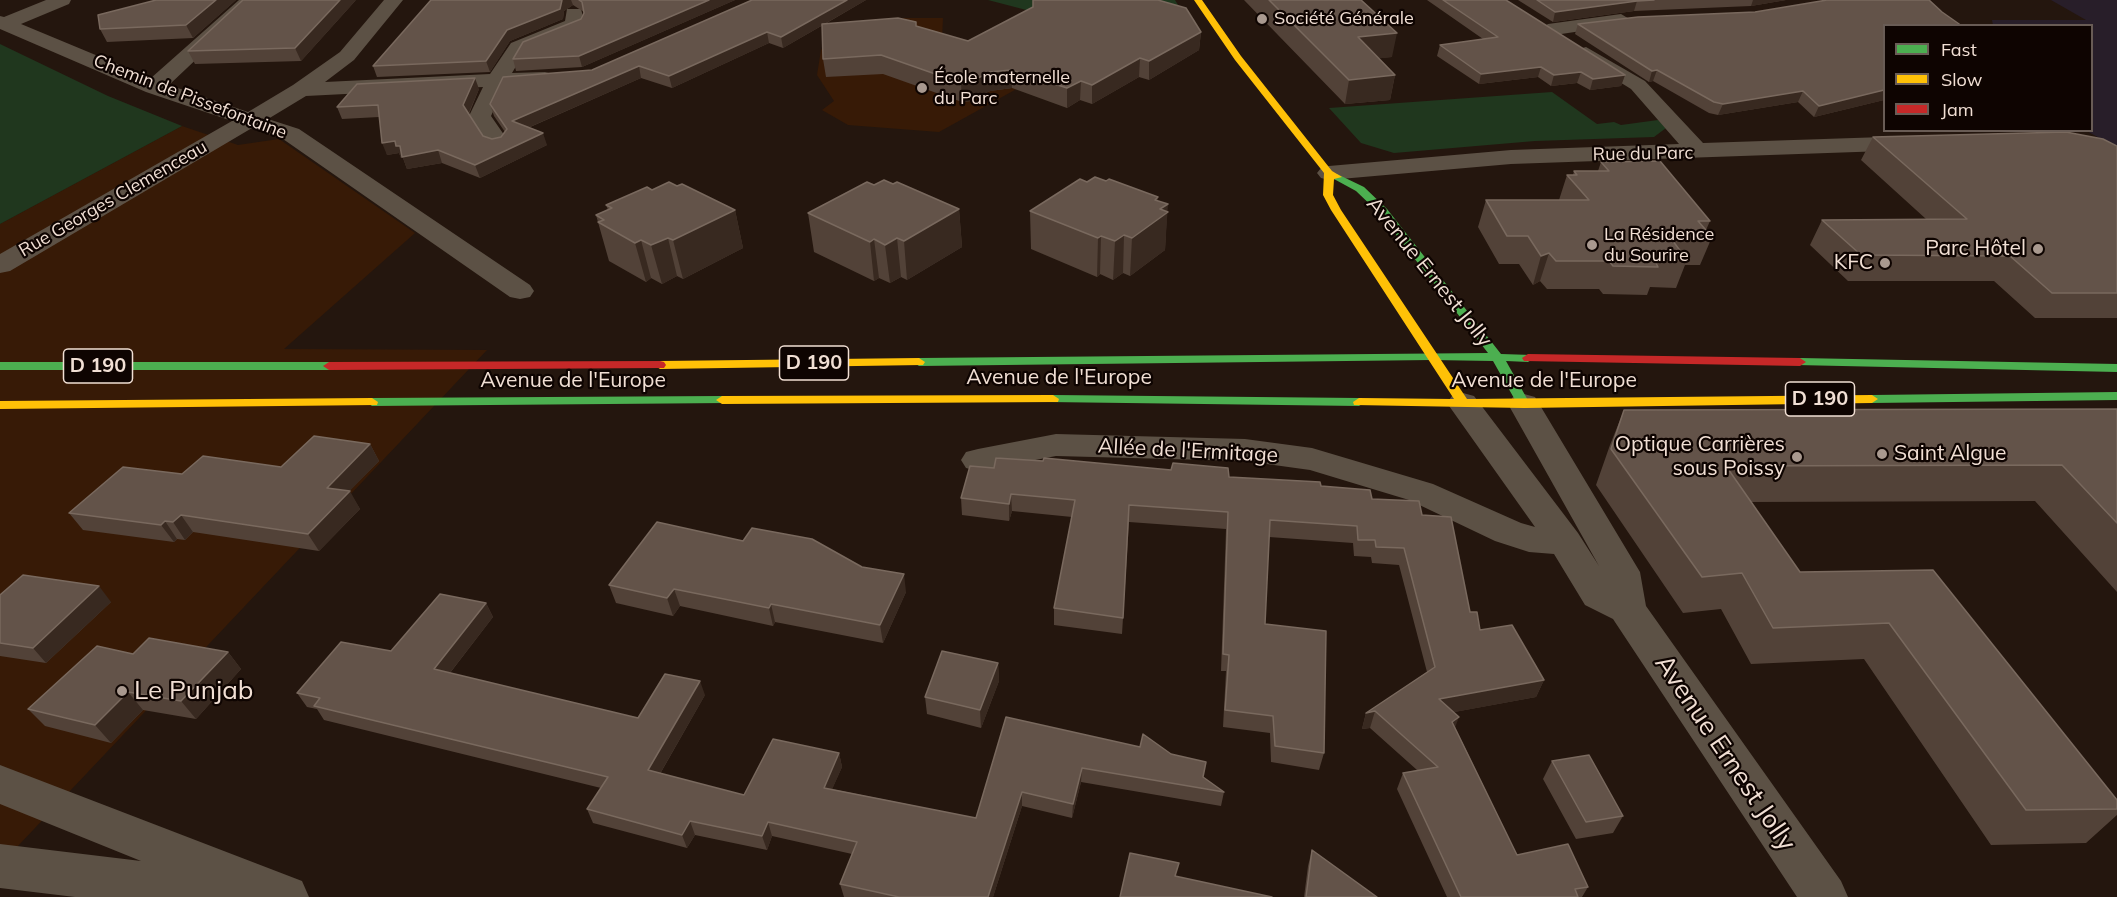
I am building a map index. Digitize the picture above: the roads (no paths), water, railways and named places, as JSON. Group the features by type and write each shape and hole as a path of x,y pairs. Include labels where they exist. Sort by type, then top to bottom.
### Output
{"main road":[{"name":"Avenue Ernest Jolly","path":"1198,0 1238,58 1329,173 1360,189 1383,211 1497,357 1524,404"},
{"name":"Avenue Ernest Jolly","path":"1329,173 1328,195 1336,210 1462,403"},
{"name":"Avenue de l'Europe","path":"0,366 576,366 1432,356 2117,368"},
{"name":"Avenue de l'Europe","path":"0,405 1002,398 1524,404 2117,396"}],"street":[{"path":"2,23 62,0"},
{"path":"154,87 250,0"},
{"name":"Rue Georges Clemenceau","path":"0,265 301,90 347,56 394,0"},
{"path":"497,142 480,116 497,80 518,47 576,24 574,13"},
{"path":"1529,18 1638,86 1698,152"},
{"path":"1548,30 1634,19"},
{"name":"Chemin de Pissefontaine","path":"2,23 154,87 291,134 520,291"},
{"path":"301,90 565,76"},
{"name":"Rue du Parc","path":"1329,173 1510,157 1934,143"},
{"name":"Avenue Ernest Jolly","path":"1462,403 1565,542 1598,595 1627,609"},
{"name":"Avenue Ernest Jolly","path":"1524,404 1621,572 1627,609 1824,897"},
{"name":"Allée de l'Ermitage","path":"978,460 1056,445 1245,450 1312,459 1421,492 1508,532 1529,539 1565,542"},
{"path":"0,784 285,897"},
{"path":"0,866 254,897"}],"place":[{"name":"Société Générale","path":"1262,19"},
{"name":"École maternelle du Parc","path":"922,88"},
{"name":"La Résidence du Sourire","path":"1592,245"},
{"name":"Parc Hôtel","path":"2038,249"},
{"name":"KFC","path":"1885,263"},
{"name":"Saint Algue","path":"1882,454"},
{"name":"Optique Carrières sous Poissy","path":"1797,457"},
{"name":"Le Punjab","path":"122,691"}]}
